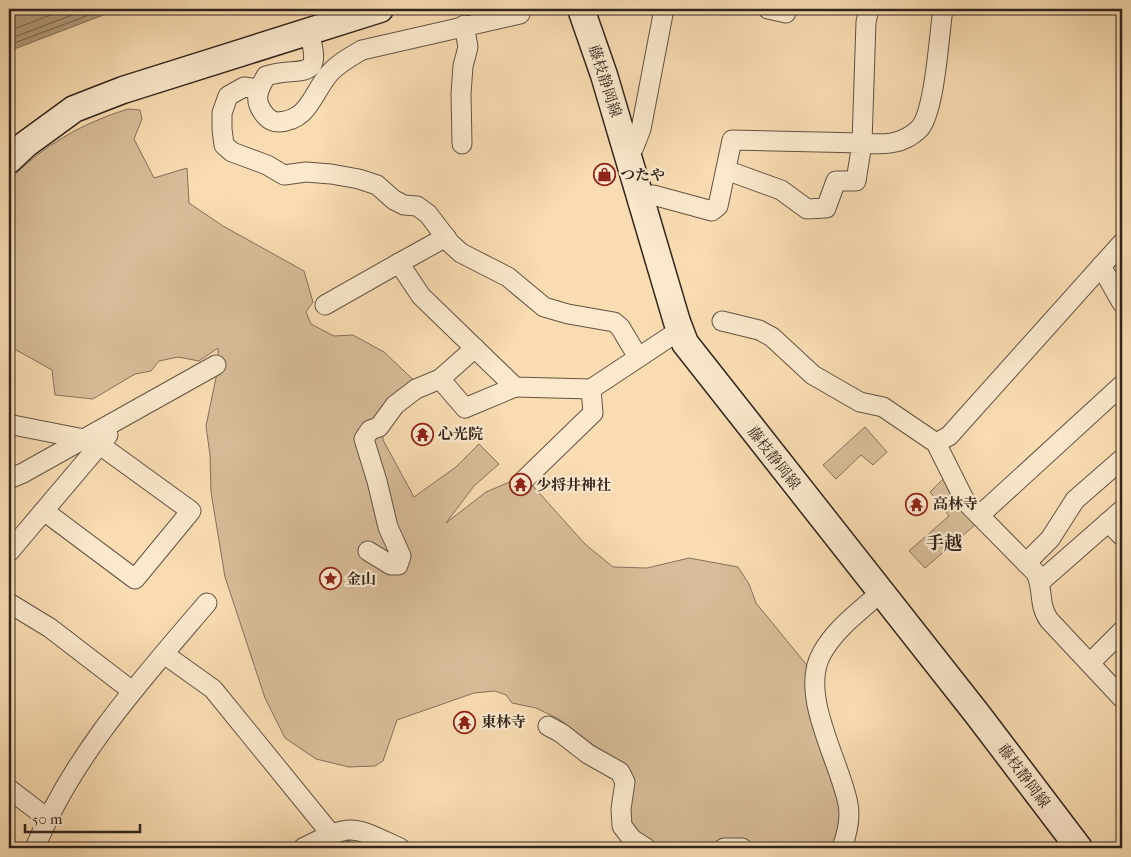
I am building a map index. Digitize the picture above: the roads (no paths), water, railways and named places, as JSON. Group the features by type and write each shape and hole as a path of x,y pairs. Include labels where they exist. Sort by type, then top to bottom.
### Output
{"main road":[{"path":"9,160 38,134 74,109 122,90 309,33 380,9"},
{"name":"藤枝静岡線","path":"581,9 604,76 680,330 693,356 978,715 1079,848"}],"street":[{"path":"627,153 634,147 641,130 664,9"},
{"path":"726,170 781,190 807,209 826,208 836,181 856,180 862,143 868,9"},
{"path":"639,197 653,195 712,211 718,206 732,140 893,144 920,128 931,98 943,9"},
{"path":"309,33 314,50 314,60 308,69 300,73 287,71 266,76 259,89 258,103 264,114 274,122 288,122 300,116 328,75 341,63 362,50 464,25 520,14"},
{"path":"462,144 461,94 463,66 468,47 464,25"},
{"path":"259,89 244,87 228,96 222,112 222,129 224,144 232,152 277,170 284,175 306,172 331,174 359,178 377,185 394,200 417,206 428,214 461,253 508,277 544,307 568,314 614,322 620,327 638,357"},
{"path":"325,305 446,237"},
{"path":"936,442 949,436 1122,243"},
{"path":"399,263 421,296 515,387"},
{"path":"1102,266 1122,303"},
{"path":"722,321 759,330 772,337 813,375 860,402 883,407 936,442 965,501 1036,573 1040,582 1043,612 1122,698"},
{"path":"440,380 465,408 515,387 591,389 680,330"},
{"path":"368,551 391,565 398,565 401,556 388,527 364,439 370,430 379,427 395,405 416,389 440,380 475,348"},
{"path":"9,552 44,511 92,442 122,416 216,365"},
{"path":"523,481 593,413 591,389"},
{"path":"980,516 1119,394"},
{"path":"14,420 92,442 191,510 134,579 44,511"},
{"path":"9,478 92,442"},
{"path":"1026,563 1050,539 1075,500 1122,459"},
{"path":"1040,582 1122,510"},
{"path":"1108,522 1122,536"},
{"path":"842,848 849,827 848,804 819,712 814,680 820,655 835,632 880,593"},
{"path":"9,603 50,628 132,691"},
{"path":"35,848 47,818 84,758 132,691 208,603"},
{"path":"1090,663 1122,630"},
{"path":"164,654 213,689 332,834"},
{"path":"548,726 561,733 588,754 620,772 625,782 621,809 622,826 632,839 646,848"},
{"path":"9,789 47,818"},
{"path":"303,848 340,830 357,829 400,848"},
{"path":"724,848 742,848"}],"water":[{"path":"9,9 119,9 9,51"}],"waterway":[{"path":"345,835 352,848"}],"place":[{"name":"つたや","path":"604,175"},
{"name":"心光院","path":"422,434"},
{"name":"少将井神社","path":"520,485"},
{"name":"高林寺","path":"917,504"},
{"name":"金山","path":"330,579"},
{"name":"東林寺","path":"465,722"}],"district":[{"name":"手越","path":"944,543"}]}
